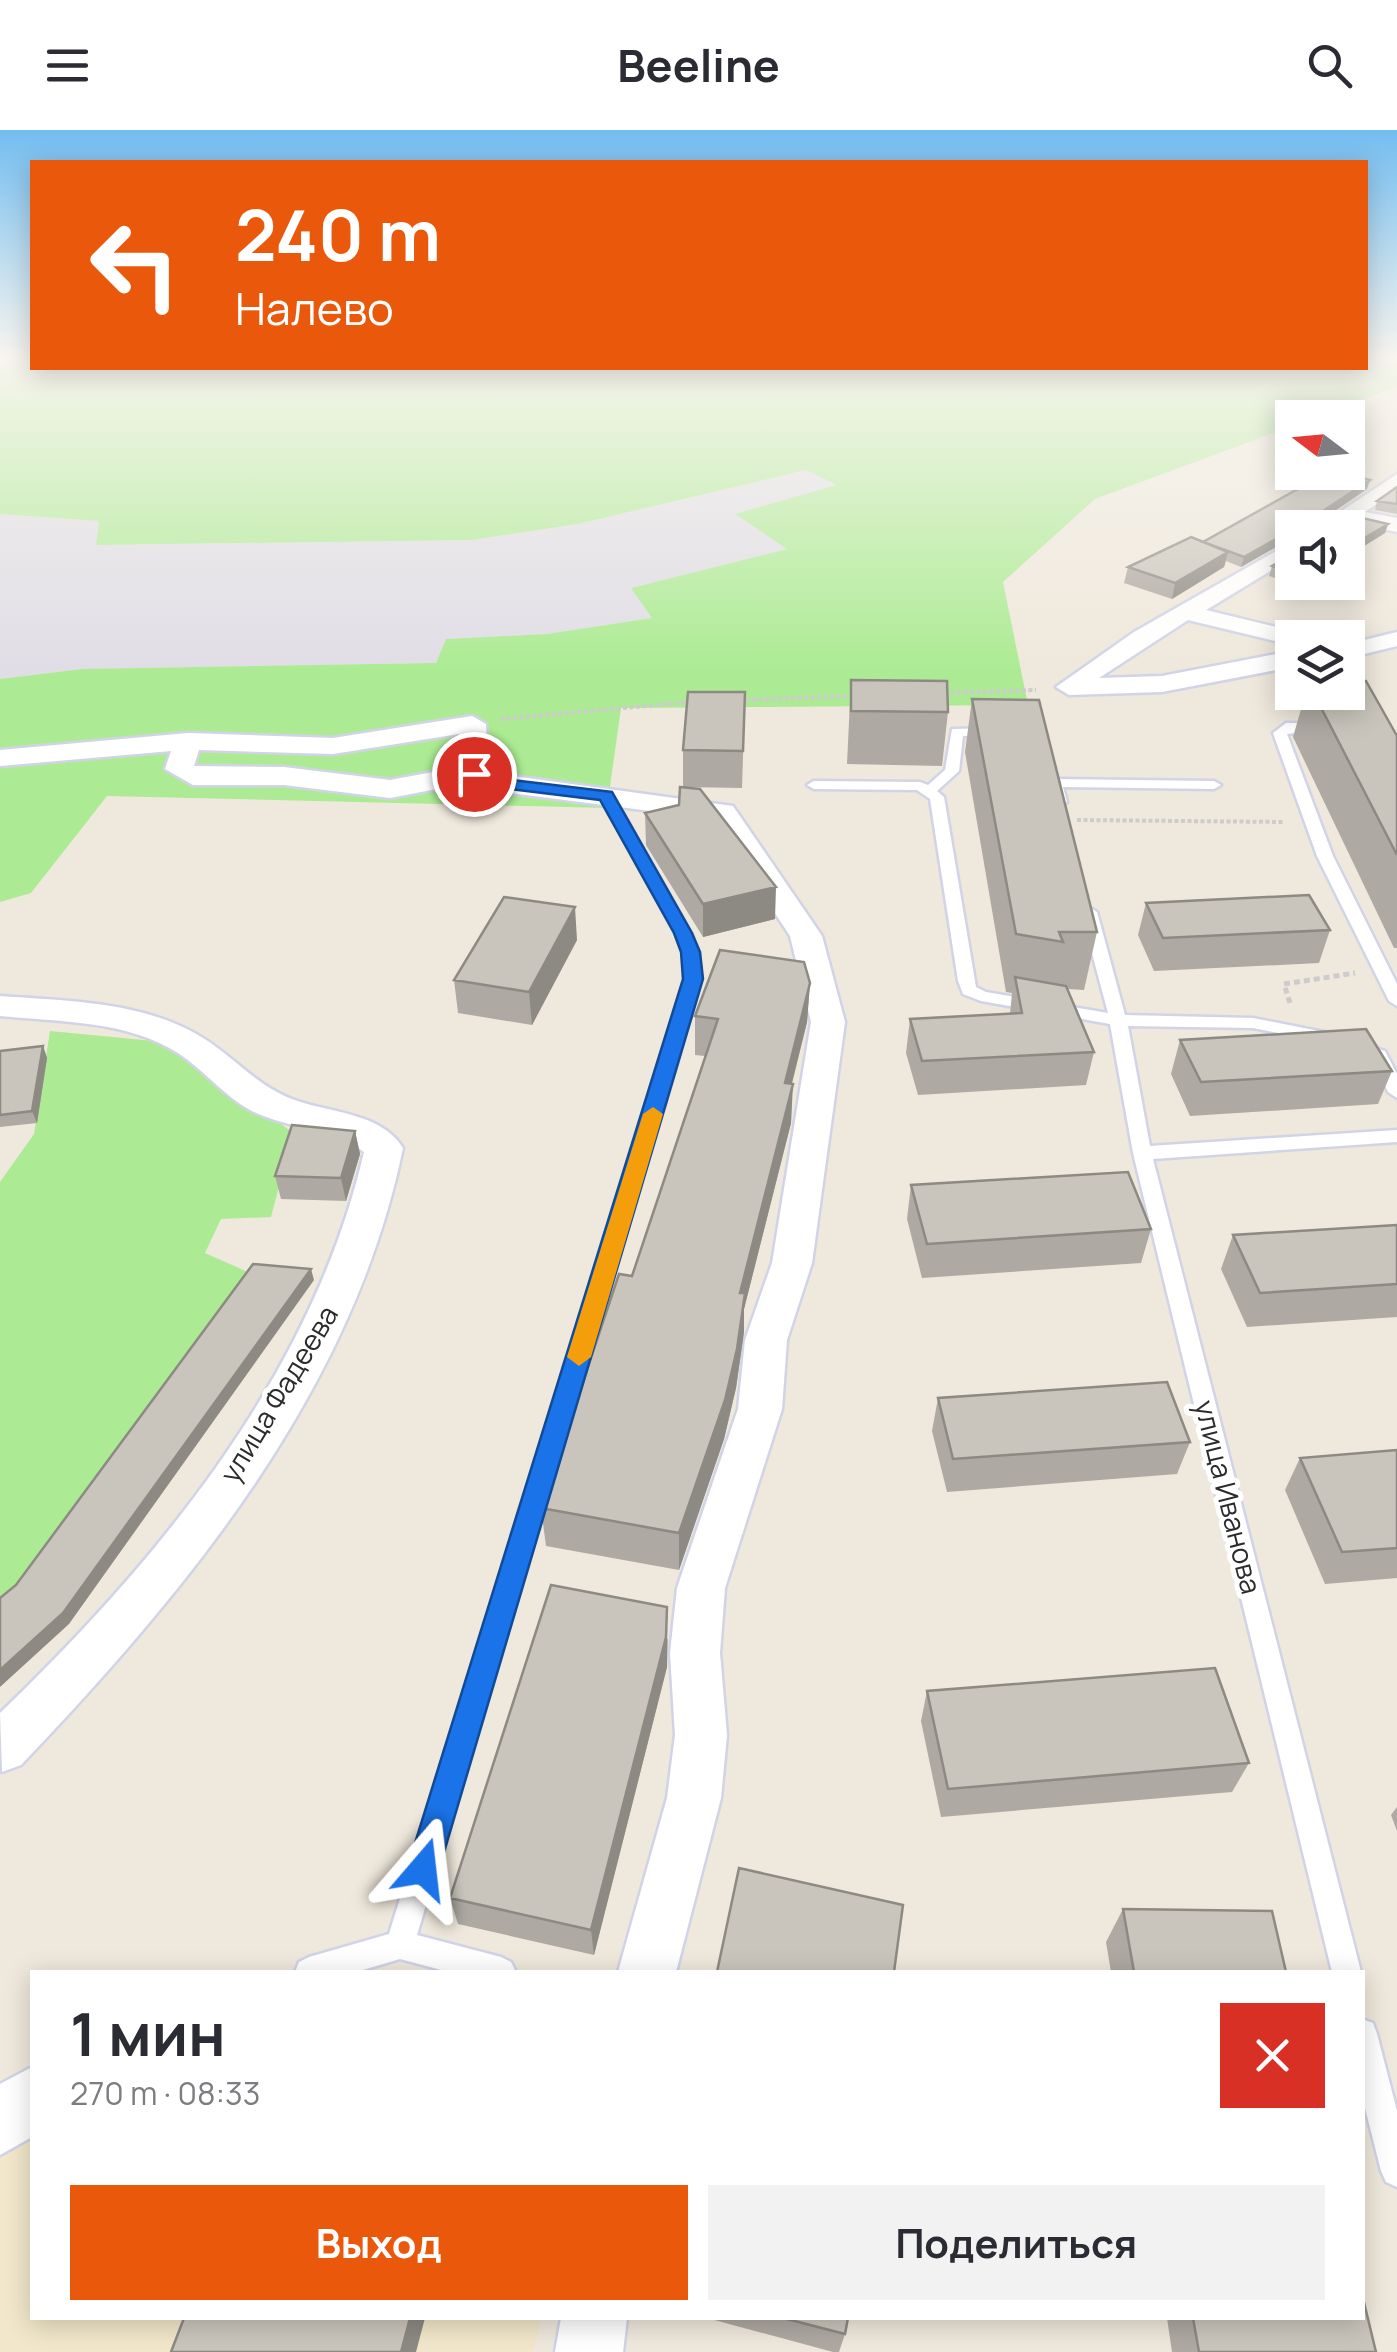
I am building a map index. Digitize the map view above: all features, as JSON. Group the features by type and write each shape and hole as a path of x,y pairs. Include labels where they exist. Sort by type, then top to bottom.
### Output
{"street":[{"path":"1354,510 1397,480"},
{"path":"1365,519 1397,525"},
{"path":"1275,559 1142,637 1069,687 1162,684 1275,662"},
{"path":"1188,613 1275,634"},
{"path":"1365,647 1397,639"},
{"path":"0,758 188,741 333,746 472,724 474,774"},
{"path":"188,741 179,769 193,776 284,776 390,789 474,774 510,784 710,808 731,820 806,936 828,1022 792,1264 766,1340 760,1408 701,1588 695,1653 700,1735 694,1798 648,1970"},
{"name":"улица Фадеева","path":"0,1006 59,1009 138,1024 183,1040 241,1091 280,1108 362,1129 384,1148 379,1188 344,1283 290,1388 206,1512 103,1645 2,1747"},
{"path":"0,2124 30,2100"},
{"path":"589,2352 594,2320"}],"lane":[{"path":"1334,728 1286,727 1280,733 1325,856 1390,968 1397,1000"},
{"path":"930,790 952,771 957,732 1007,733"},
{"path":"1072,820 1053,776 1214,785"},
{"path":"814,785 930,790 937,796 969,990 981,996 1118,1020 1298,1028 1378,1052 1397,1092"},
{"path":"400,1944 693,979 691,952 683,933 606,796"},
{"name":"улица Иванова","path":"1084,892 1118,1020 1142,1153 1346,1970"},
{"path":"1142,1153 1397,1136"},
{"path":"316,1970 400,1944 494,1970"},
{"path":"1365,2046 1397,2172"}],"path":[{"path":"928,694 1047,689"},
{"path":"729,700 868,696"},
{"path":"472,724 585,708 709,701"},
{"path":"1072,820 1294,822"},
{"path":"1298,1028 1284,984 1390,968"}],"shaded area":[{"path":"806,470 838,485 736,514 788,549 632,588 653,618 547,634 446,639 436,663 82,669 0,679 0,514 100,521 97,545 472,540 578,524"},
{"path":"30,2120 30,2320 541,2320 533,2352 0,2352 0,2148"}],"green space":[{"path":"0,463 1193,463 1095,499 1003,582 1028,705 621,708 607,808 107,796 31,893 0,902 0,679 82,669 436,663 446,639 547,634 652,618 631,588 787,549 735,514 837,485 806,470 578,524 472,540 96,545 99,521 0,514"},
{"path":"50,1031 175,1043 293,1133 271,1217 221,1219 205,1253 257,1276 0,1615 0,1182 34,1134"}],"building":[{"path":"1397,487 1397,504 1377,501"},
{"path":"1296,490 1355,490 1325,510 1275,510 1275,540 1244,557 1203,542"},
{"path":"1365,519 1388,524 1365,538"},
{"path":"1191,537 1228,552 1175,583 1128,567"},
{"path":"851,680 947,681 948,712 851,711"},
{"path":"1365,681 1397,736 1397,855 1322,710 1365,710"},
{"path":"688,692 745,692 743,751 683,750"},
{"path":"972,699 1039,700 1097,932 1059,932 1063,942 1016,934"},
{"path":"680,787 700,789 776,887 703,904 645,813 679,805"},
{"path":"1309,895 1330,930 1163,938 1146,903"},
{"path":"504,897 575,907 529,992 454,980"},
{"path":"720,950 804,962 810,983 785,1083 793,1084 740,1293 745,1293 725,1400 679,1533 541,1508 619,1274 632,1276 718,1019 695,1016"},
{"path":"1015,977 1066,986 1094,1052 922,1061 910,1019 1022,1013"},
{"path":"1366,1029 1392,1071 1201,1082 1180,1040"},
{"path":"43,1046 32,1111 0,1115 0,1051"},
{"path":"292,1125 355,1131 341,1178 275,1176"},
{"path":"1128,1172 1151,1229 927,1244 911,1185"},
{"path":"1397,1225 1397,1284 1260,1293 1233,1235"},
{"path":"253,1264 311,1269 63,1613 0,1670 0,1598 16,1585"},
{"path":"1167,1382 1190,1442 953,1459 938,1398"},
{"path":"1397,1450 1397,1548 1342,1552 1300,1458"},
{"path":"551,1585 667,1607 666,1637 591,1930 450,1898"},
{"path":"1215,1668 1249,1763 948,1789 927,1691"},
{"path":"739,1868 903,1905 894,1970 717,1970"},
{"path":"1123,1909 1272,1911 1286,1970 1134,1970"},
{"path":"1365,2306 1376,2352 1199,2352 1193,2320 1365,2320"},
{"path":"183,2320 409,2320 401,2352 171,2352"},
{"path":"791,2320 848,2320 845,2334"}],"slow traffic":[{"path":"579,1357 653,1114"}],"route":[{"path":"423,1869 693,979 691,952 683,933 606,796 510,784 474,774"}]}
